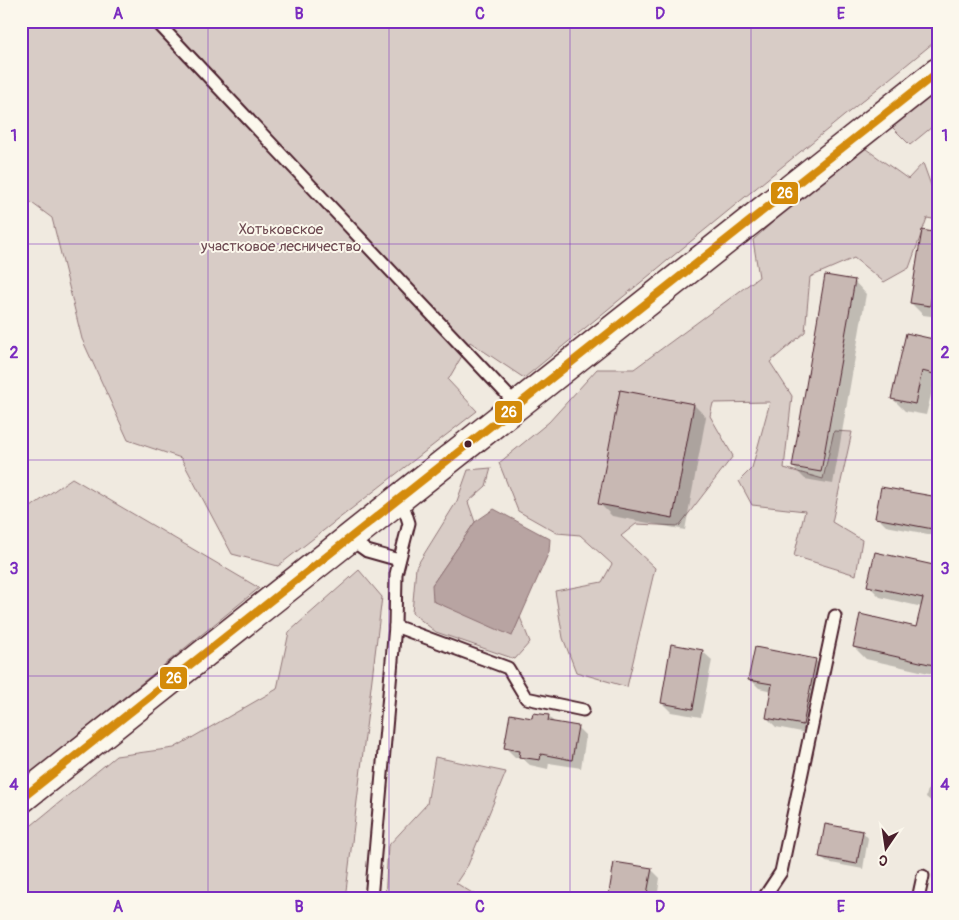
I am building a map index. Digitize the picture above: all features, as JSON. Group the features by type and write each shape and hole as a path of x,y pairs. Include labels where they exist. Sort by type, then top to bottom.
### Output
{"street":[{"path":"21,799 402,498 516,404 938,72"}],"lane":[{"path":"156,21 516,404"},
{"path":"371,899 395,626 396,574 409,523 402,498"},
{"path":"350,539 367,551 399,560"},
{"path":"763,899 781,872 835,616"},
{"path":"395,626 508,668 526,698 583,710"},
{"path":"918,899 923,876"}],"green space":[{"name":"Хотьковское участковое лесничество","path":"21,21 938,21 938,39 524,378 470,342 448,380 477,411 278,566 232,554 181,458 128,440 82,339 52,218 21,195"},
{"path":"938,84 938,122 910,145 889,124"},
{"path":"859,144 908,179 923,163 932,188 938,189 938,220 927,218 909,268 884,282 854,258 810,277 805,332 770,362 792,396 784,468 823,479 834,431 852,432 832,522 862,540 856,575 794,556 805,511 752,505 739,481 752,468 770,402 713,403 710,416 733,456 679,526 636,524 621,536 655,568 627,687 576,672 563,638 555,591 602,582 612,564 580,535 557,533 518,511 499,463 549,422 597,369 634,369 759,277 753,240"},
{"path":"491,468 486,486 468,502 475,522 432,585 512,635 520,617 530,642 515,659 436,632 412,613 416,567 457,501 468,470"},
{"path":"72,478 259,588 21,781 21,514"},
{"path":"359,570 382,597 345,899 21,899 21,834 116,756 174,748 277,689 289,632"},
{"path":"435,757 506,772 468,865 456,883 482,899 385,899 388,846 427,804"}],"shaded area":[{"path":"494,509 550,539 549,552 512,636 433,601 432,585 475,522"}],"building":[{"path":"922,230 938,233 938,271 936,271 930,306 910,303"},
{"path":"825,275 855,280 821,472 792,467"},
{"path":"906,333 938,340 938,375 922,371 915,404 891,399"},
{"path":"620,390 694,404 673,518 598,504"},
{"path":"881,487 938,497 938,530 875,518"},
{"path":"875,552 938,566 938,666 853,647 860,614 916,627 923,598 867,586"},
{"path":"671,644 703,650 693,709 661,703"},
{"path":"755,647 816,659 803,725 766,718 772,684 748,680"},
{"path":"533,713 549,715 548,721 578,726 572,760 541,754 540,760 519,757 520,751 504,748 510,714 532,718"},
{"path":"825,824 863,831 857,864 819,857"},
{"path":"614,862 652,868 646,899 608,899"}],"transit line":[{"name":"26","path":"21,799 938,72"}]}
